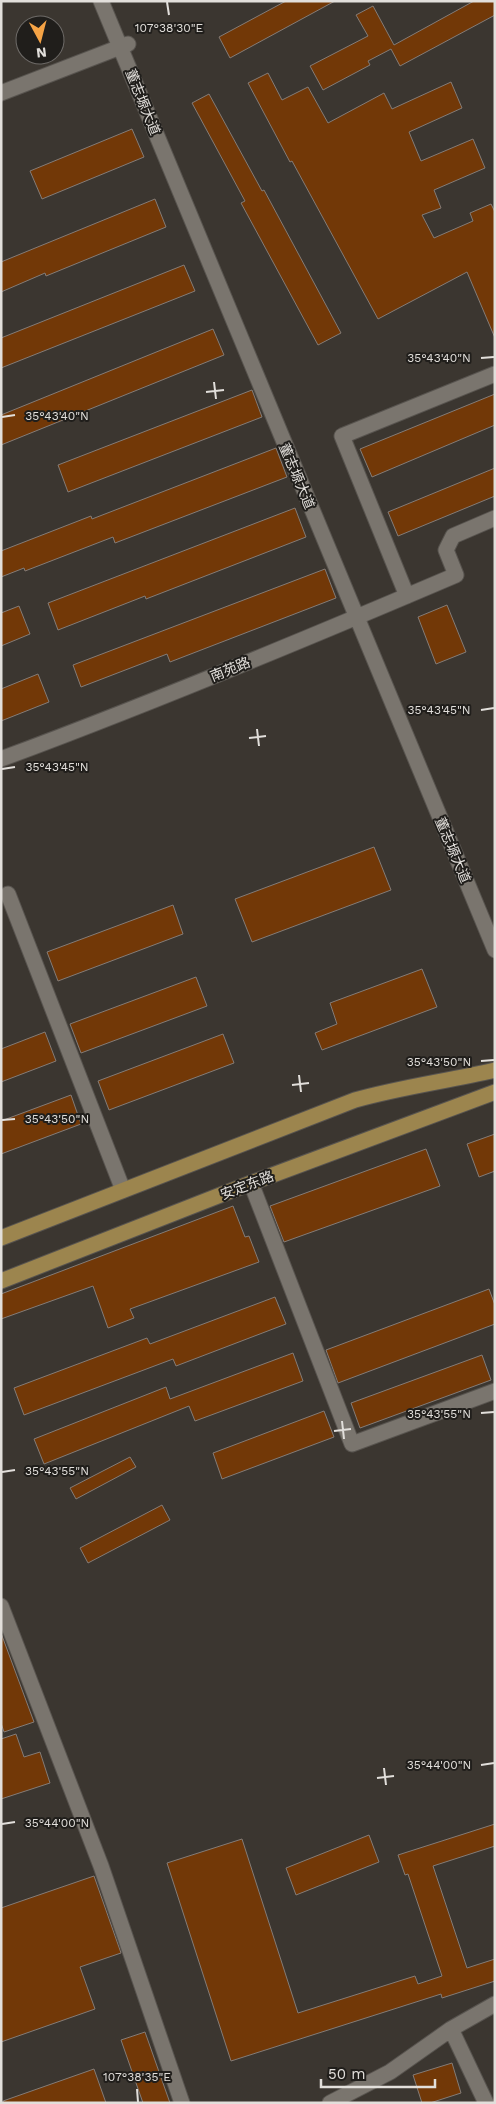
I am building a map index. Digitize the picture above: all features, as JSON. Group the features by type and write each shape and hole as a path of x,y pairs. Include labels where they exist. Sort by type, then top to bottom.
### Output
{"main road":[{"path":"1,1238 355,1100 413,1085 441,1082 495,1070"},
{"name":"安定东路","path":"1,1281 251,1183 495,1092"}],"street":[{"name":"董志塬大道","path":"102,1 124,46 359,612 495,950"},
{"name":"董志塬大道","path":"111,1 124,46"},
{"path":"1,93 124,46"},
{"path":"406,592 342,436 494,374"},
{"name":"南苑路","path":"1,759 64,735 455,571 446,550 453,536 495,518"},
{"name":"董志塬大道","path":"359,612 495,929"},
{"name":"南苑路","path":"1,751 359,612"},
{"path":"8,894 123,1190"},
{"path":"251,1183 352,1444 495,1391"},
{"path":"1,1606 101,1866 182,2103"},
{"path":"330,2103 390,2072 451,2029 495,2004"},
{"path":"451,2029 486,2103"}],"building":[{"path":"286,1 335,1 230,58 219,37"},
{"path":"474,1 495,1 495,15 400,66 391,49 368,61 370,65 323,90 310,66 368,36 356,15 373,6 394,45"},
{"path":"268,73 282,100 308,87 328,123 384,93 392,109 451,82 462,108 409,132 421,161 473,139 485,168 434,190 441,208 422,215 434,238 473,221 470,213 491,204 495,212 495,338 467,272 378,319 248,83"},
{"path":"209,94 262,191 264,190 341,333 318,345 241,203 245,201 192,103"},
{"path":"132,129 144,157 42,199 30,171"},
{"path":"155,199 166,227 46,276 45,273 1,292 1,262"},
{"path":"184,265 195,291 1,368 1,338"},
{"path":"213,329 224,355 1,445 1,415"},
{"path":"252,390 262,417 68,492 58,465"},
{"path":"495,394 495,425 372,477 360,449"},
{"path":"276,448 287,477 115,543 113,537 25,571 24,568 1,577 1,551 91,516 92,519"},
{"path":"495,468 495,496 398,536 388,512"},
{"path":"295,508 306,537 146,599 145,596 58,630 48,603"},
{"path":"325,569 336,598 170,662 167,654 81,687 73,665"},
{"path":"447,605 466,652 436,664 418,617"},
{"path":"19,606 30,634 1,646 1,613"},
{"path":"38,674 49,702 1,721 1,689"},
{"path":"374,847 391,890 252,942 235,899"},
{"path":"173,905 183,934 58,981 47,952"},
{"path":"422,969 437,1007 322,1050 315,1033 337,1024 330,1003"},
{"path":"196,977 207,1006 81,1053 70,1024"},
{"path":"45,1032 56,1061 1,1082 1,1049"},
{"path":"223,1034 234,1063 109,1110 98,1081"},
{"path":"71,1095 81,1124 1,1154 1,1121"},
{"path":"495,1134 495,1171 479,1177 467,1144"},
{"path":"426,1149 440,1186 284,1242 270,1206"},
{"path":"233,1206 245,1237 249,1236 259,1262 130,1309 134,1318 108,1328 93,1286 1,1319 1,1294"},
{"path":"489,1289 495,1305 495,1324 338,1383 326,1350"},
{"path":"275,1297 286,1324 176,1366 173,1359 24,1415 14,1388 147,1338 150,1344"},
{"path":"293,1353 303,1381 195,1421 189,1406 44,1464 34,1439 166,1387 170,1399"},
{"path":"482,1355 491,1380 360,1428 351,1403"},
{"path":"324,1411 334,1437 222,1479 213,1453"},
{"path":"130,1457 136,1467 76,1499 70,1488"},
{"path":"162,1505 170,1520 88,1563 80,1548"},
{"path":"1,1633 34,1722 4,1732 1,1723"},
{"path":"16,1734 24,1757 40,1752 50,1783 1,1799 1,1739"},
{"path":"495,1824 495,1846 433,1866 467,1968 495,1959 495,1981 442,1998 441,1994 231,2061 167,1863 242,1839 298,2013 415,1976 418,1984 442,1976 408,1874 405,1875 398,1855"},
{"path":"369,1835 379,1862 296,1895 286,1868"},
{"path":"94,1876 121,1953 80,1967 95,2009 1,2042 1,1908"},
{"path":"145,2032 170,2103 143,2103 121,2040"},
{"path":"452,2063 461,2093 430,2103 422,2103 413,2075"},
{"path":"94,2069 106,2103 4,2103 3,2101"}]}
